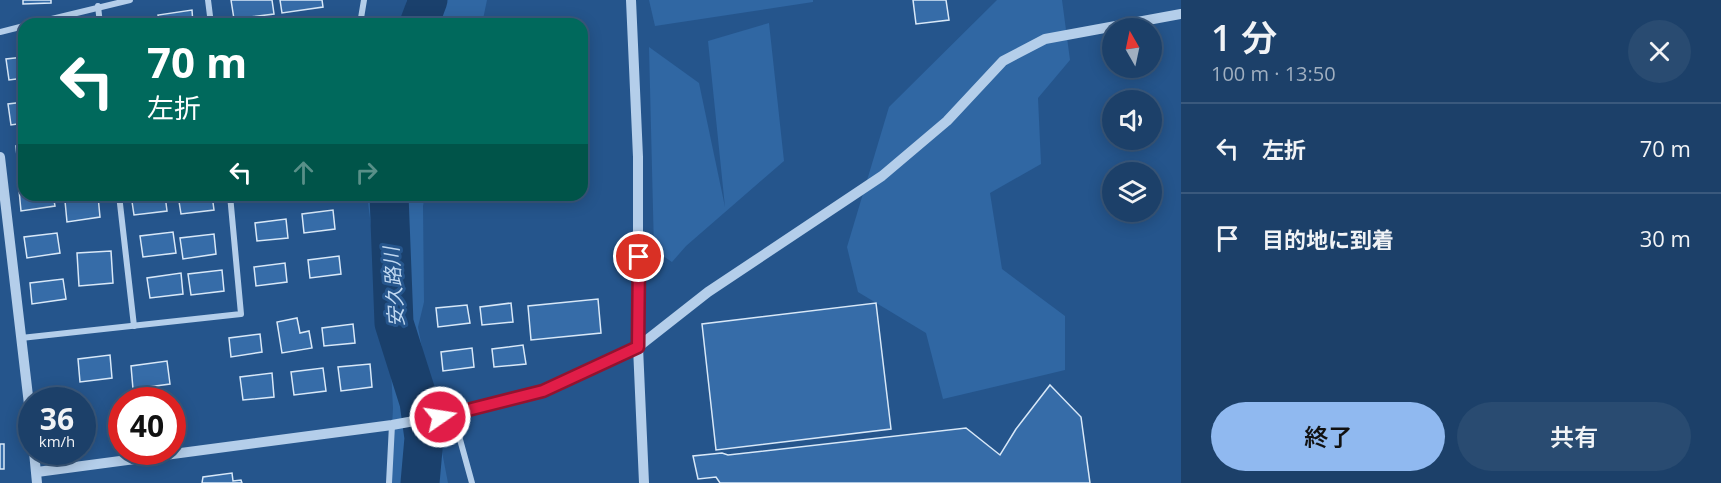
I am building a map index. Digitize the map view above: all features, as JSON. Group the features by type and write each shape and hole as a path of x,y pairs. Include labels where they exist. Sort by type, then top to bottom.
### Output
{"street":[{"path":"53,18 130,0"},
{"path":"208,0 210,18"},
{"path":"361,18 364,0"},
{"path":"631,0 638,157 638,347 644,483"},
{"path":"98,6 99,18"},
{"path":"37,478 440,417 543,391 638,347 708,291 882,176 947,121 1003,61 1045,39 1181,14"},
{"path":"0,32 18,28"},
{"path":"0,157 26,387"},
{"path":"120,201 134,326"},
{"path":"20,338 242,314 231,201"},
{"path":"453,414 472,483"},
{"path":"388,483 392,425"}],"shaded area":[{"path":"407,0 487,0 483,18 402,18"},
{"path":"649,0 813,0 813,2 655,26"},
{"path":"997,0 1062,0 1070,60 1038,98 1041,164 990,193 1002,269 1065,316 1065,370 943,399 926,333 858,292 847,247 889,107"},
{"path":"769,23 784,161 686,246 672,262 654,250 649,47 699,83 725,207 708,41"},
{"path":"368,201 424,201 424,302 418,327 448,483 389,483 393,408 388,313 377,272"}],"building":[{"path":"23,0 51,0 51,3 23,4"},
{"path":"231,0 272,0 274,14 234,18"},
{"path":"280,0 322,0 323,7 282,13"},
{"path":"913,0 946,0 949,20 916,24"},
{"path":"192,10 193,18 159,18 158,15"},
{"path":"18,58 18,79 9,80 6,59"},
{"path":"18,103 18,124 11,125 8,104"},
{"path":"20,201 54,201 55,206 21,211"},
{"path":"65,201 98,201 100,217 67,222"},
{"path":"132,201 166,201 167,211 134,215"},
{"path":"179,201 213,201 214,210 181,214"},
{"path":"333,210 335,229 304,233 302,214"},
{"path":"286,219 288,238 257,241 255,223"},
{"path":"173,232 176,253 143,257 140,236"},
{"path":"57,233 60,253 27,258 24,237"},
{"path":"214,234 216,254 183,259 180,238"},
{"path":"111,251 113,283 79,286 77,253"},
{"path":"339,256 341,274 310,278 308,260"},
{"path":"285,263 287,282 256,286 254,267"},
{"path":"222,270 224,291 191,295 188,274"},
{"path":"181,273 183,294 150,298 147,278"},
{"path":"63,279 66,299 32,304 30,283"},
{"path":"598,299 601,333 531,340 528,306"},
{"path":"511,303 513,322 482,325 480,307"},
{"path":"876,303 891,429 716,450 702,324"},
{"path":"467,305 470,323 438,327 436,308"},
{"path":"297,318 300,333 309,331 312,348 282,353 277,322"},
{"path":"353,324 355,343 324,346 322,328"},
{"path":"260,334 262,352 231,357 229,338"},
{"path":"523,345 526,364 494,367 492,349"},
{"path":"472,348 474,367 443,371 441,352"},
{"path":"110,355 112,378 80,382 78,359"},
{"path":"167,361 170,384 133,387 131,366"},
{"path":"370,364 372,387 341,391 338,367"},
{"path":"323,368 326,391 294,395 291,372"},
{"path":"272,373 274,397 243,400 240,377"},
{"path":"1050,385 1081,417 1090,483 720,483 716,477 698,479 693,456 722,453 728,455 966,428 1000,455 1016,429"},
{"path":"0,444 4,444 4,469 0,469"},
{"path":"232,473 233,481 241,480 242,483 202,483 203,477"}],"waterway":[{"name":"安久路川","path":"421,18 428,0"},
{"name":"安久路川","path":"389,201 394,323 419,402 424,438 420,483"}],"route":[{"path":"440,417 543,391 638,347 639,257"}]}
